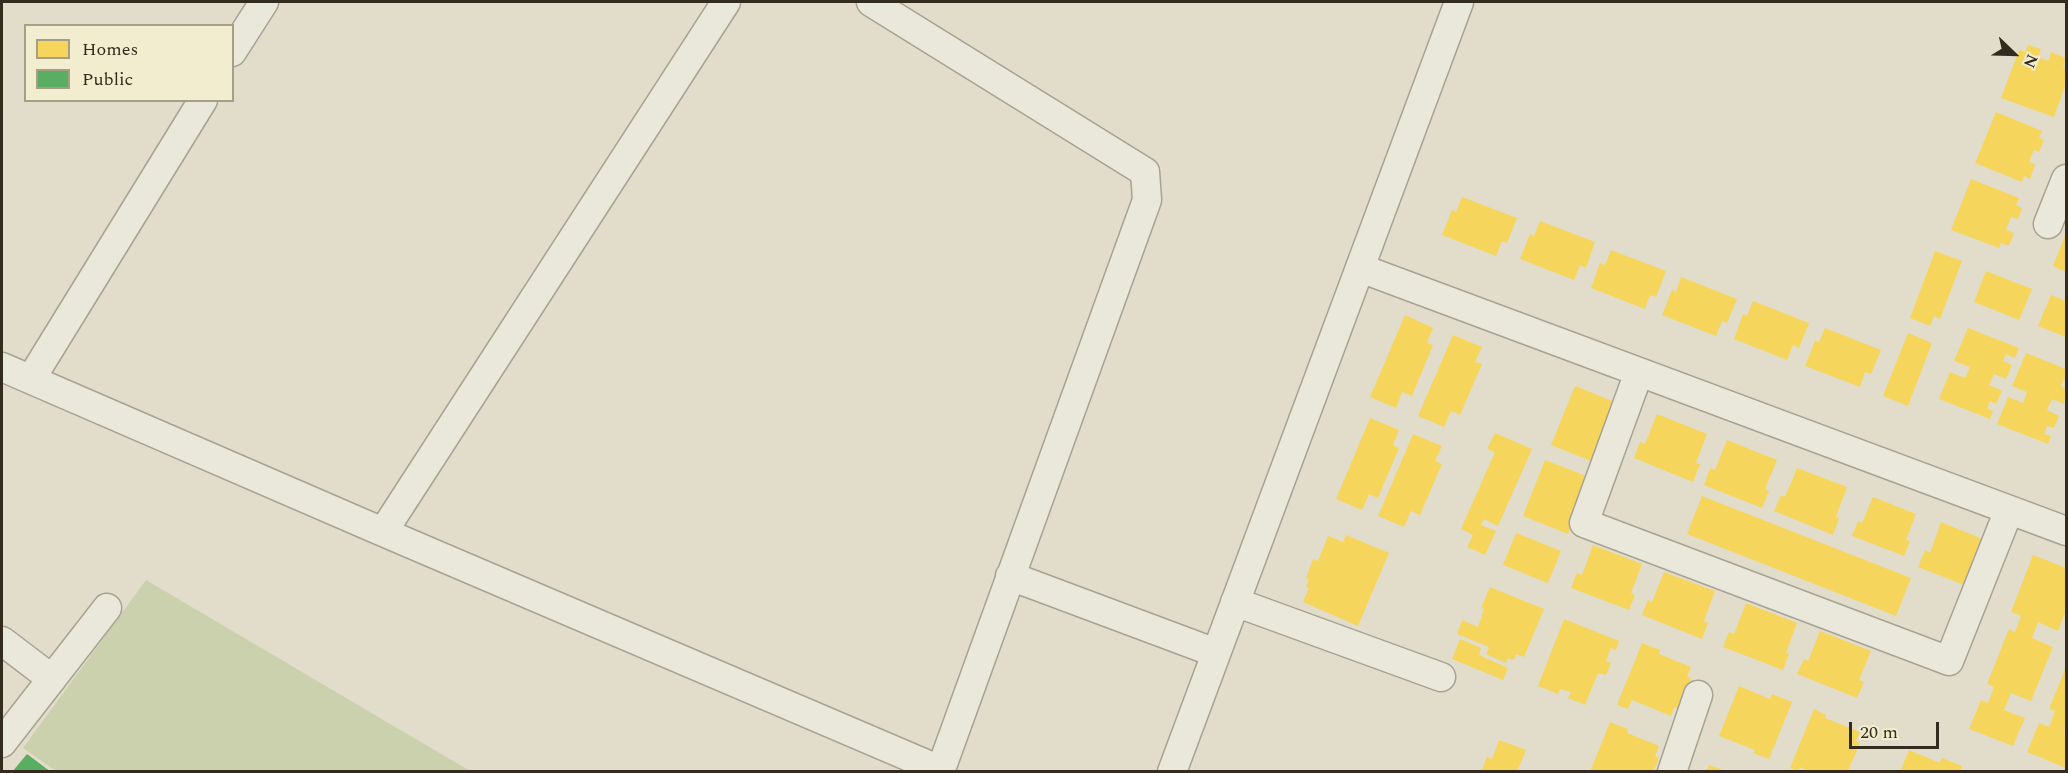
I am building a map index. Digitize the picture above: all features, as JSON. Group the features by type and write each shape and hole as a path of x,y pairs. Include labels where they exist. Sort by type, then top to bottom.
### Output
{"street":[{"path":"234,49 264,2"},
{"path":"383,532 726,2"},
{"path":"2,367 940,770 1147,200 1145,172 871,2"},
{"path":"1172,771 1459,2"},
{"path":"31,379 202,102"},
{"path":"2048,224 2067,179"},
{"path":"1360,268 2067,531"},
{"path":"1639,372 1584,524 1949,661 2009,510"},
{"path":"1010,576 1216,653"},
{"path":"1235,602 1441,677"},
{"path":"2,743 107,608"},
{"path":"2,641 52,679"},
{"path":"1672,771 1698,695"}],"green space":[{"path":"146,580 470,771 56,771 23,748"}],"building: Homes":[{"path":"2028,45 2041,49 2038,57 2048,61 2051,52 2066,58 2063,67 2066,68 2066,83 2054,117 2001,98 2019,50 2025,52"},
{"path":"1996,112 2042,131 2039,138 2044,140 2039,152 2034,150 2029,162 2035,164 2030,179 2024,176 2022,182 1975,163"},
{"path":"1971,179 2019,198 2016,205 2022,208 2018,219 2011,217 2006,230 2014,233 2009,246 2001,243 1999,248 1951,230"},
{"path":"1462,197 1517,218 1507,243 1502,241 1496,256 1442,235 1452,210 1456,212"},
{"path":"1540,221 1595,242 1586,268 1580,265 1574,280 1520,259 1530,234 1534,236"},
{"path":"2066,233 2066,272 2053,266"},
{"path":"1611,250 1666,271 1656,297 1650,295 1645,309 1591,288 1600,263 1605,265"},
{"path":"1935,251 1962,261 1940,319 1934,316 1930,326 1910,318"},
{"path":"1986,271 2032,289 2019,320 1974,302"},
{"path":"1681,277 1737,299 1727,323 1722,321 1716,336 1662,315 1672,290 1676,292"},
{"path":"2051,295 2066,301 2066,337 2038,326"},
{"path":"1753,301 1809,323 1799,348 1793,345 1787,360 1734,339 1743,314 1747,316"},
{"path":"1405,315 1433,328 1427,343 1433,345 1412,396 1402,392 1396,408 1370,397"},
{"path":"1825,328 1881,350 1871,374 1865,372 1860,387 1805,366 1815,341 1819,342"},
{"path":"1968,328 2019,348 2015,358 2006,354 2003,361 2012,365 2006,379 1994,374 1989,385 2002,391 1996,404 1990,401 1987,409 1993,411 1990,419 1939,399 1950,372 1965,378 1970,367 1954,361"},
{"path":"1908,333 1932,343 1908,406 1883,396"},
{"path":"1453,335 1482,347 1475,362 1482,364 1460,415 1451,411 1444,427 1418,416"},
{"path":"2026,353 2066,369 2066,380 2064,379 2061,386 2066,389 2064,404 2052,399 2047,410 2059,416 2054,428 2047,426 2044,434 2051,436 2048,444 1997,424 2008,397 2023,403 2027,392 2012,386"},
{"path":"1575,386 1622,405 1599,464 1551,445"},
{"path":"1657,414 1707,434 1696,463 1700,464 1693,482 1634,458 1640,442 1645,444"},
{"path":"1370,418 1399,430 1393,445 1399,448 1378,498 1369,494 1362,510 1336,499"},
{"path":"1495,433 1532,449 1498,526 1484,519 1481,525 1496,531 1485,555 1467,547 1473,535 1461,529 1495,452 1487,449"},
{"path":"1413,434 1442,446 1435,461 1442,464 1420,515 1411,511 1404,527 1378,516"},
{"path":"1727,440 1777,460 1765,489 1769,491 1762,508 1704,485 1710,468 1715,470"},
{"path":"1545,460 1589,477 1568,534 1523,516"},
{"path":"1797,468 1847,487 1836,517 1839,518 1833,535 1774,511 1781,495 1785,497"},
{"path":"1702,496 1911,578 1896,616 1687,534"},
{"path":"1873,497 1916,514 1906,540 1910,541 1904,556 1852,536 1858,521 1862,523"},
{"path":"1941,522 1992,543 1977,590 1918,567 1925,550 1930,553"},
{"path":"1516,533 1561,551 1548,583 1503,565"},
{"path":"1346,535 1389,553 1358,626 1303,602 1309,588 1306,587 1309,579 1306,578 1313,559 1318,561 1328,536 1343,542"},
{"path":"1593,545 1642,564 1631,593 1635,595 1629,610 1571,588 1577,573 1582,575"},
{"path":"2033,555 2066,568 2066,610 2058,631 2038,622 2032,638 2053,647 2031,701 2011,693 2004,710 2025,718 2013,746 1969,729 1981,700 1988,703 1994,687 1987,684 2009,629 2015,632 2021,616 2011,612"},
{"path":"1664,572 1715,591 1704,621 1708,623 1702,639 1642,615 1648,600 1652,602"},
{"path":"1490,587 1544,609 1524,657 1516,654 1514,660 1508,658 1506,663 1486,654 1489,647 1457,634 1462,620 1478,627 1484,609 1481,608"},
{"path":"1746,603 1797,623 1786,653 1789,654 1783,670 1723,647 1729,632 1734,634"},
{"path":"1564,619 1619,641 1616,650 1611,648 1606,661 1611,663 1606,675 1598,673 1585,705 1568,698 1571,692 1560,689 1558,694 1538,686"},
{"path":"1820,631 1871,651 1859,680 1864,682 1857,698 1797,674 1804,659 1808,661"},
{"path":"1460,639 1481,648 1479,655 1508,668 1503,680 1452,659"},
{"path":"1642,643 1660,650 1659,654 1691,667 1687,676 1691,678 1678,709 1674,707 1671,716 1632,700 1628,709 1617,705"},
{"path":"2066,667 2066,728 2064,734 2066,735 2066,768 2027,752 2039,723 2049,727 2055,711 2049,709"},
{"path":"1739,686 1770,699 1772,694 1792,702 1769,759 1753,753 1755,750 1719,736"},
{"path":"1814,709 1826,715 1825,718 1860,732 1856,741 1860,743 1848,771 1810,772 1800,767 1798,771 1790,768"},
{"path":"1610,722 1628,729 1627,733 1659,746 1655,756 1659,758 1653,772 1590,772"},
{"path":"1499,740 1526,750 1517,772 1481,772 1487,757 1492,759"},
{"path":"1909,750 1940,763 1942,758 1962,766 1960,772 1900,772"},
{"path":"1709,765 1726,771 1726,772 1706,772"}],"building: Public":[{"path":"27,754 51,772 12,772"}]}
